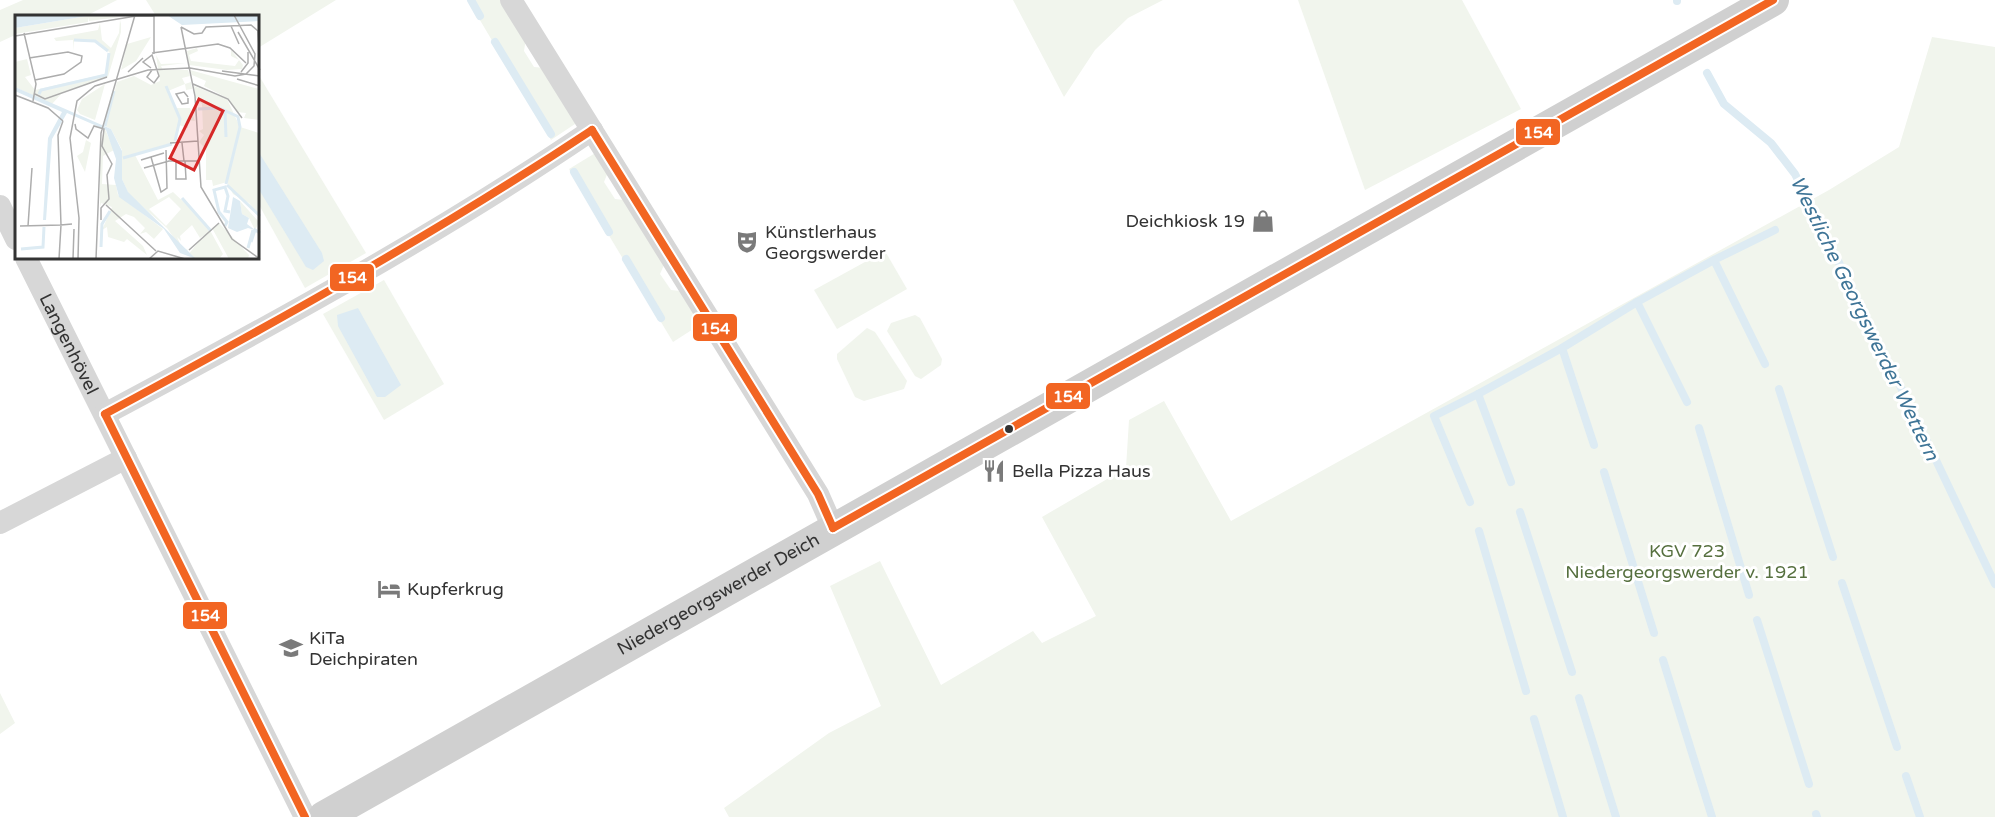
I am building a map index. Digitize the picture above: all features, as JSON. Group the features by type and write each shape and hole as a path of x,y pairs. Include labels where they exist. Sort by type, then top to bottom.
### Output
{"street":[{"path":"511,0 818,494 833,528"},
{"name":"Niedergeorgswerder Deich","path":"324,817 1773,0"},
{"path":"105,414 361,273 524,176 592,130"},
{"path":"0,206 15,237"},
{"name":"Langenhövel","path":"27,260 305,817"},
{"path":"0,523 126,458"}],"green space":[{"path":"23,0 117,0 88,15 15,15 15,38 13,36 0,42 0,10"},
{"path":"146,0 336,0 260,47 260,15 155,15"},
{"path":"468,0 503,0 526,38 524,51 534,67 545,68 576,119 575,124 551,140"},
{"path":"1013,0 1163,0 1128,18 1095,50 1064,97"},
{"path":"1298,0 1462,0 1521,109 1365,190"},
{"name":"KGV 723 Niedergeorgswerder v. 1921","path":"1932,37 1995,47 1995,817 729,817 724,808 829,733 881,706 830,586 880,561 941,685 1033,631 1042,643 1096,616 1042,517 1126,468 1129,420 1164,401 1231,521 1829,190 1899,147"},
{"path":"260,77 366,253 305,288 260,207"},
{"path":"597,152 608,172 604,182 615,199 624,200 664,265 660,274 671,290 680,291 701,324 673,342 569,169"},
{"path":"885,251 907,289 837,329 814,290"},
{"path":"384,280 444,384 384,420 323,314"},
{"path":"915,315 920,318 942,359 941,365 921,379 915,376 887,331 891,323"},
{"path":"867,328 875,332 907,381 904,389 864,401 855,397 837,359 837,354"},
{"path":"0,693 15,723 0,734"}],"shaded area":[{"path":"260,154 322,253 324,261 313,270 306,267 260,191"},
{"path":"358,308 401,385 385,397 377,397 338,326 337,315"}],"waterway":[{"path":"471,0 480,16"},
{"path":"495,42 551,134"},
{"name":"Westliche Georgswerder Wettern","path":"1707,73 1724,104 1771,143 1795,174 1995,584"},
{"path":"574,172 609,232"},
{"path":"1765,364 1714,260 1775,230"},
{"path":"626,259 661,318"},
{"path":"1687,402 1637,302 1714,260"},
{"path":"1594,445 1562,348 1637,302"},
{"path":"1511,482 1478,394 1562,348"},
{"path":"1779,389 1833,557"},
{"path":"1470,502 1434,416 1478,394"},
{"path":"1699,428 1749,595"},
{"path":"1604,472 1654,633"},
{"path":"1520,512 1572,672"},
{"path":"1479,531 1526,691"},
{"path":"1842,583 1897,747"},
{"path":"1757,620 1809,784"},
{"path":"1663,660 1712,817"},
{"path":"1579,698 1616,817"},
{"path":"1534,719 1563,817"},
{"path":"1906,776 1920,817"}],"transit line":[{"name":"154","path":"833,528 1773,0"},
{"name":"154","path":"592,130 818,494 833,528"},
{"name":"154","path":"105,414 352,278 473,206 592,130"},
{"name":"154","path":"105,414 305,817"}],"place":[{"name":"Deichkiosk 19","path":"1263,221"},
{"name":"Künstlerhaus Georgswerder","path":"747,242"},
{"name":"Bella Pizza Haus","path":"994,471"},
{"name":"Kupferkrug","path":"389,589"},
{"name":"KiTa Deichpiraten","path":"291,648"}]}
